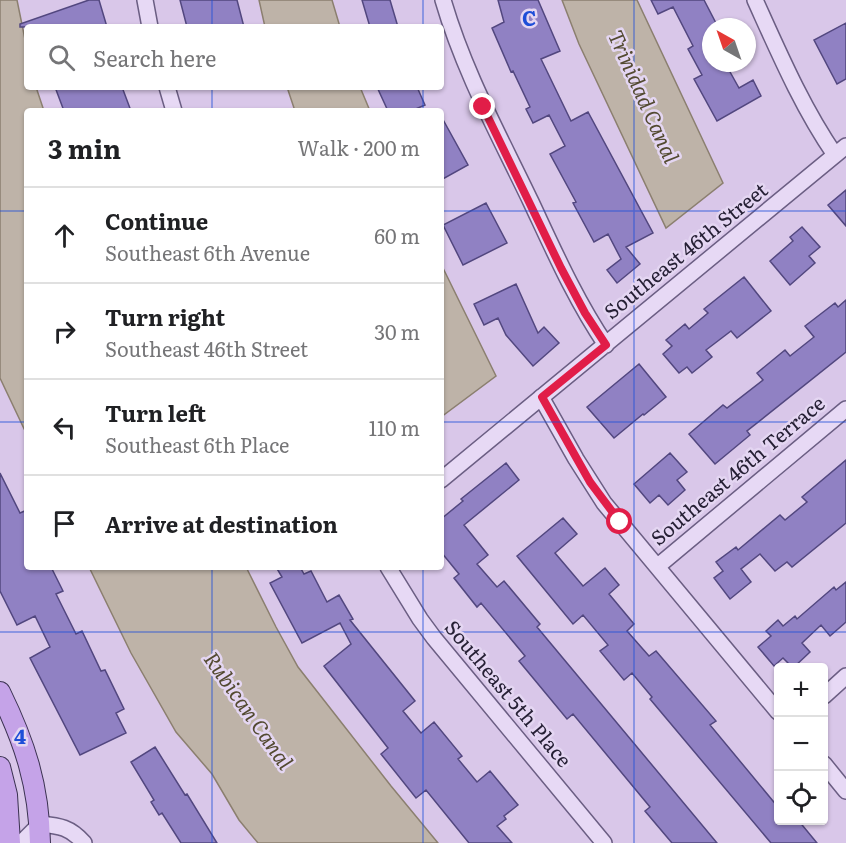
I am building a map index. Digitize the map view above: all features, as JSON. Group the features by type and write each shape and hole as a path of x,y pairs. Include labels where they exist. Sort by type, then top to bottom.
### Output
{"main road":[{"path":"0,692 28,756 36,790 40,833"},
{"path":"0,767 6,795 10,843"}],"street":[{"path":"145,0 149,24"},
{"path":"443,0 465,66 483,107 561,268 585,313 606,345"},
{"path":"754,0 818,130 841,151"},
{"path":"167,90 173,108"},
{"name":"Southeast 46th Street","path":"444,478 841,151"},
{"path":"542,397 599,496 774,707"},
{"name":"Southeast 46th Terrace","path":"658,566 846,409"},
{"name":"Southeast 5th Place","path":"390,570 434,638 604,843"},
{"path":"828,692 846,676"},
{"path":"828,769 846,790"},
{"path":"21,843 57,825 74,832 84,843"}],"water":[{"path":"0,0 17,0 24,34 24,90 37,90 43,108 24,108 24,429 0,378"},
{"path":"259,0 332,0 339,24 264,24"},
{"name":"Trinidad Canal","path":"562,0 637,0 723,183 666,228 579,44"},
{"path":"288,90 361,90 369,108 294,108"},
{"path":"444,270 496,376 444,415"},
{"name":"Rubican Canal","path":"90,570 248,570 298,667 438,843 258,843 239,820 212,774 176,732 131,653"}],"building":[{"path":"89,0 99,0 106,24 24,24 24,27 20,27 20,24"},
{"path":"180,0 237,0 243,24 186,24"},
{"path":"362,0 390,0 397,24 369,24"},
{"path":"498,0 538,0 560,51 541,59 571,121 588,112 653,233 626,247 640,264 617,283 607,270 621,259 608,234 594,242 550,154 565,146 549,115 533,123 526,109 530,107 513,71 511,72 492,28 504,22"},
{"path":"651,0 704,0 713,18 702,18 702,72 730,72 739,88 753,80 761,96 717,121 694,79 702,75 688,49 693,46 673,7 658,14"},
{"path":"846,23 846,79 837,84 814,40"},
{"path":"56,90 123,90 130,108 63,108"},
{"path":"378,90 418,90 425,105 418,108 387,108"},
{"path":"444,121 468,165 444,178"},
{"path":"846,190 846,226 828,205"},
{"path":"486,203 507,243 463,265 444,224"},
{"path":"802,227 820,247 809,256 815,263 790,285 770,261 793,241 790,237"},
{"path":"744,277 771,311 737,338 731,331 706,350 712,357 692,373 687,367 679,373 663,354 672,346 666,340 685,324 689,329 708,313 704,309"},
{"path":"516,284 538,333 544,327 559,343 533,366 506,335 498,318 484,325 474,304"},
{"path":"846,300 846,352 747,431 750,435 715,464 689,434 723,405 727,408 763,380 757,373 785,350 790,356 814,337 805,326 835,303 838,307"},
{"path":"639,364 666,397 614,438 587,407"},
{"path":"670,453 687,472 677,480 685,490 668,505 659,495 650,503 634,484"},
{"path":"846,460 846,523 792,567 787,562 775,571 760,554 741,569 751,582 730,599 714,578 723,571 716,562 736,547 738,550 780,515 785,520 807,502 802,497"},
{"path":"506,463 519,480 464,525 488,555 477,564 497,587 504,581 540,624 537,627 717,843 672,843 645,811 650,807 573,714 567,719 519,661 525,656 481,603 477,607 454,578 459,574 444,556 444,517 463,501 461,499"},
{"path":"0,473 20,513 24,511 24,570 52,570 63,591 56,594 76,634 82,631 101,671 105,670 124,709 116,713 126,733 80,755 30,658 50,647 35,616 17,625 0,591"},
{"path":"563,518 577,534 555,553 583,586 605,568 619,585 609,594 634,624 627,631 649,656 656,651 716,721 710,725 774,802 774,825 802,825 817,843 771,843 650,699 652,697 632,673 624,680 600,651 608,645 583,615 573,624 517,556"},
{"path":"278,570 302,570 304,574 311,571 327,602 339,595 353,619 350,620 415,701 403,711 421,733 434,722 462,756 458,759 477,782 490,771 518,805 504,816 506,819 497,826 512,843 469,843 426,790 416,798 381,754 388,748 324,666 351,644 340,623 302,643 270,583 282,577"},
{"path":"846,582 846,622 830,636 821,625 802,643 810,652 798,663 788,663 783,658 774,663 774,666 758,647 771,636 766,631 778,620 783,626 795,616 797,619 834,587 836,590"},
{"path":"155,747 217,843 181,843 162,813 159,815 151,802 154,800 131,762"}],"route":[{"path":"483,107 561,268 585,313 606,345 542,397 590,482 620,522"}]}
